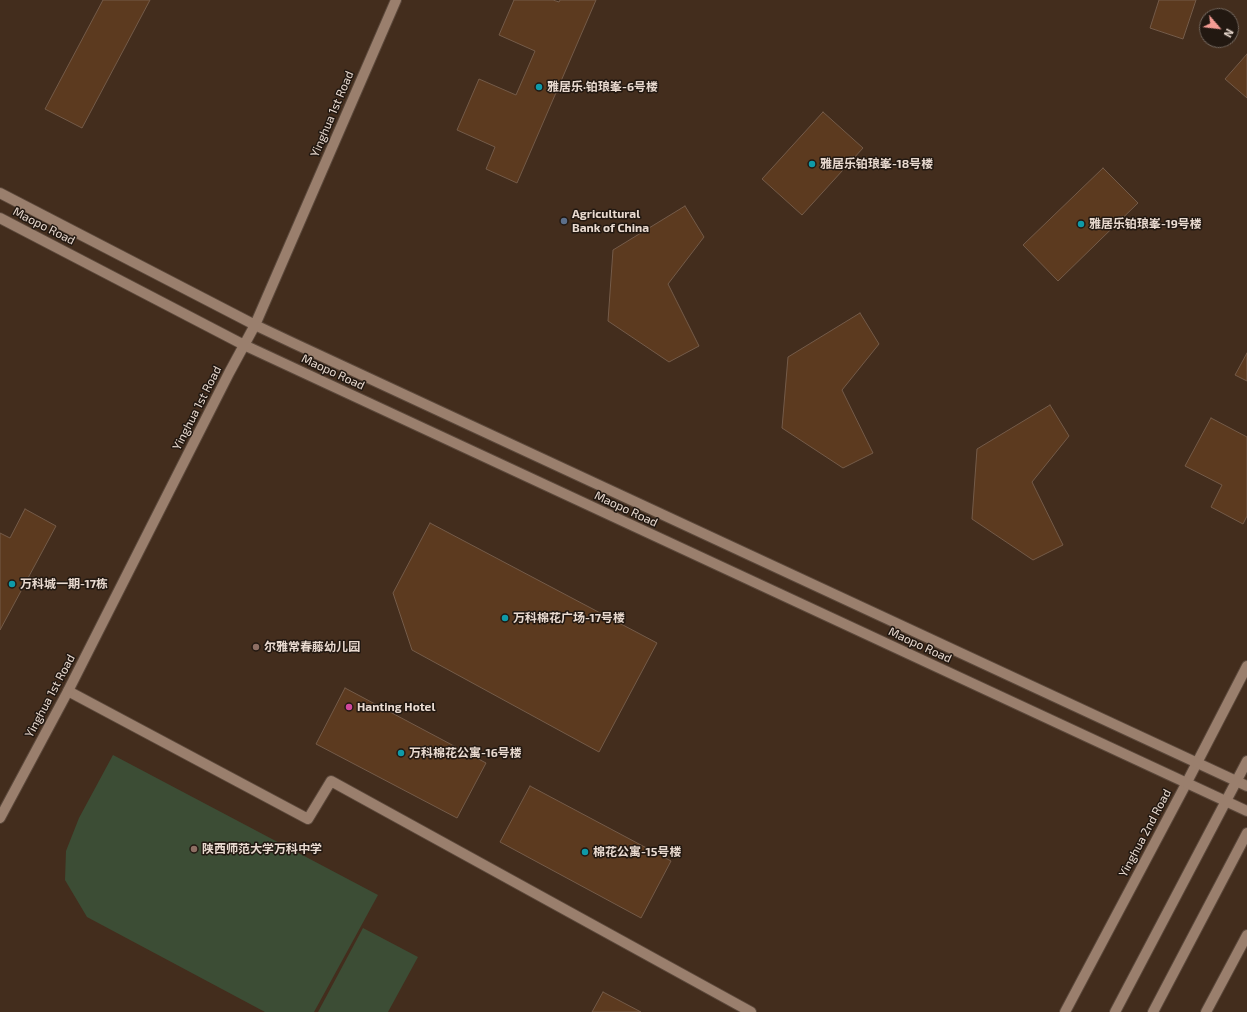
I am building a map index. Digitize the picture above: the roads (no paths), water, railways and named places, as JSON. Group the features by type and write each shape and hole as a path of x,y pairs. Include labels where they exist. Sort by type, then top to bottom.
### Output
{"street":[{"name":"Yinghua 1st Road","path":"0,818 68,691 255,325 396,0"},
{"name":"Maopo Road","path":"0,193 255,325 1247,786"},
{"name":"Maopo Road","path":"0,218 244,345 1186,784 1247,811"},
{"name":"Yinghua 2nd Road","path":"1065,1012 1247,666"},
{"path":"68,691 308,818 331,781 751,1012"},
{"path":"1115,1012 1247,760"},
{"path":"1153,1012 1247,833"},
{"path":"1206,1012 1247,935"}],"place":[{"name":"雅居乐·铂琅峯-6号楼","path":"539,87"},
{"name":"雅居乐铂琅峯-18号楼","path":"812,164"},
{"name":"Agricultural Bank of China","path":"564,221"},
{"name":"雅居乐铂琅峯-19号楼","path":"1081,224"},
{"name":"万科城一期-17栋","path":"12,584"},
{"name":"万科棉花广场-17号楼","path":"505,618"},
{"name":"尔雅常春藤幼儿园","path":"256,647"},
{"name":"Hanting Hotel","path":"349,707"},
{"name":"万科棉花公寓-16号楼","path":"401,753"},
{"name":"陕西师范大学万科中学","path":"194,849"},
{"name":"棉花公寓-15号楼","path":"585,852"}]}
